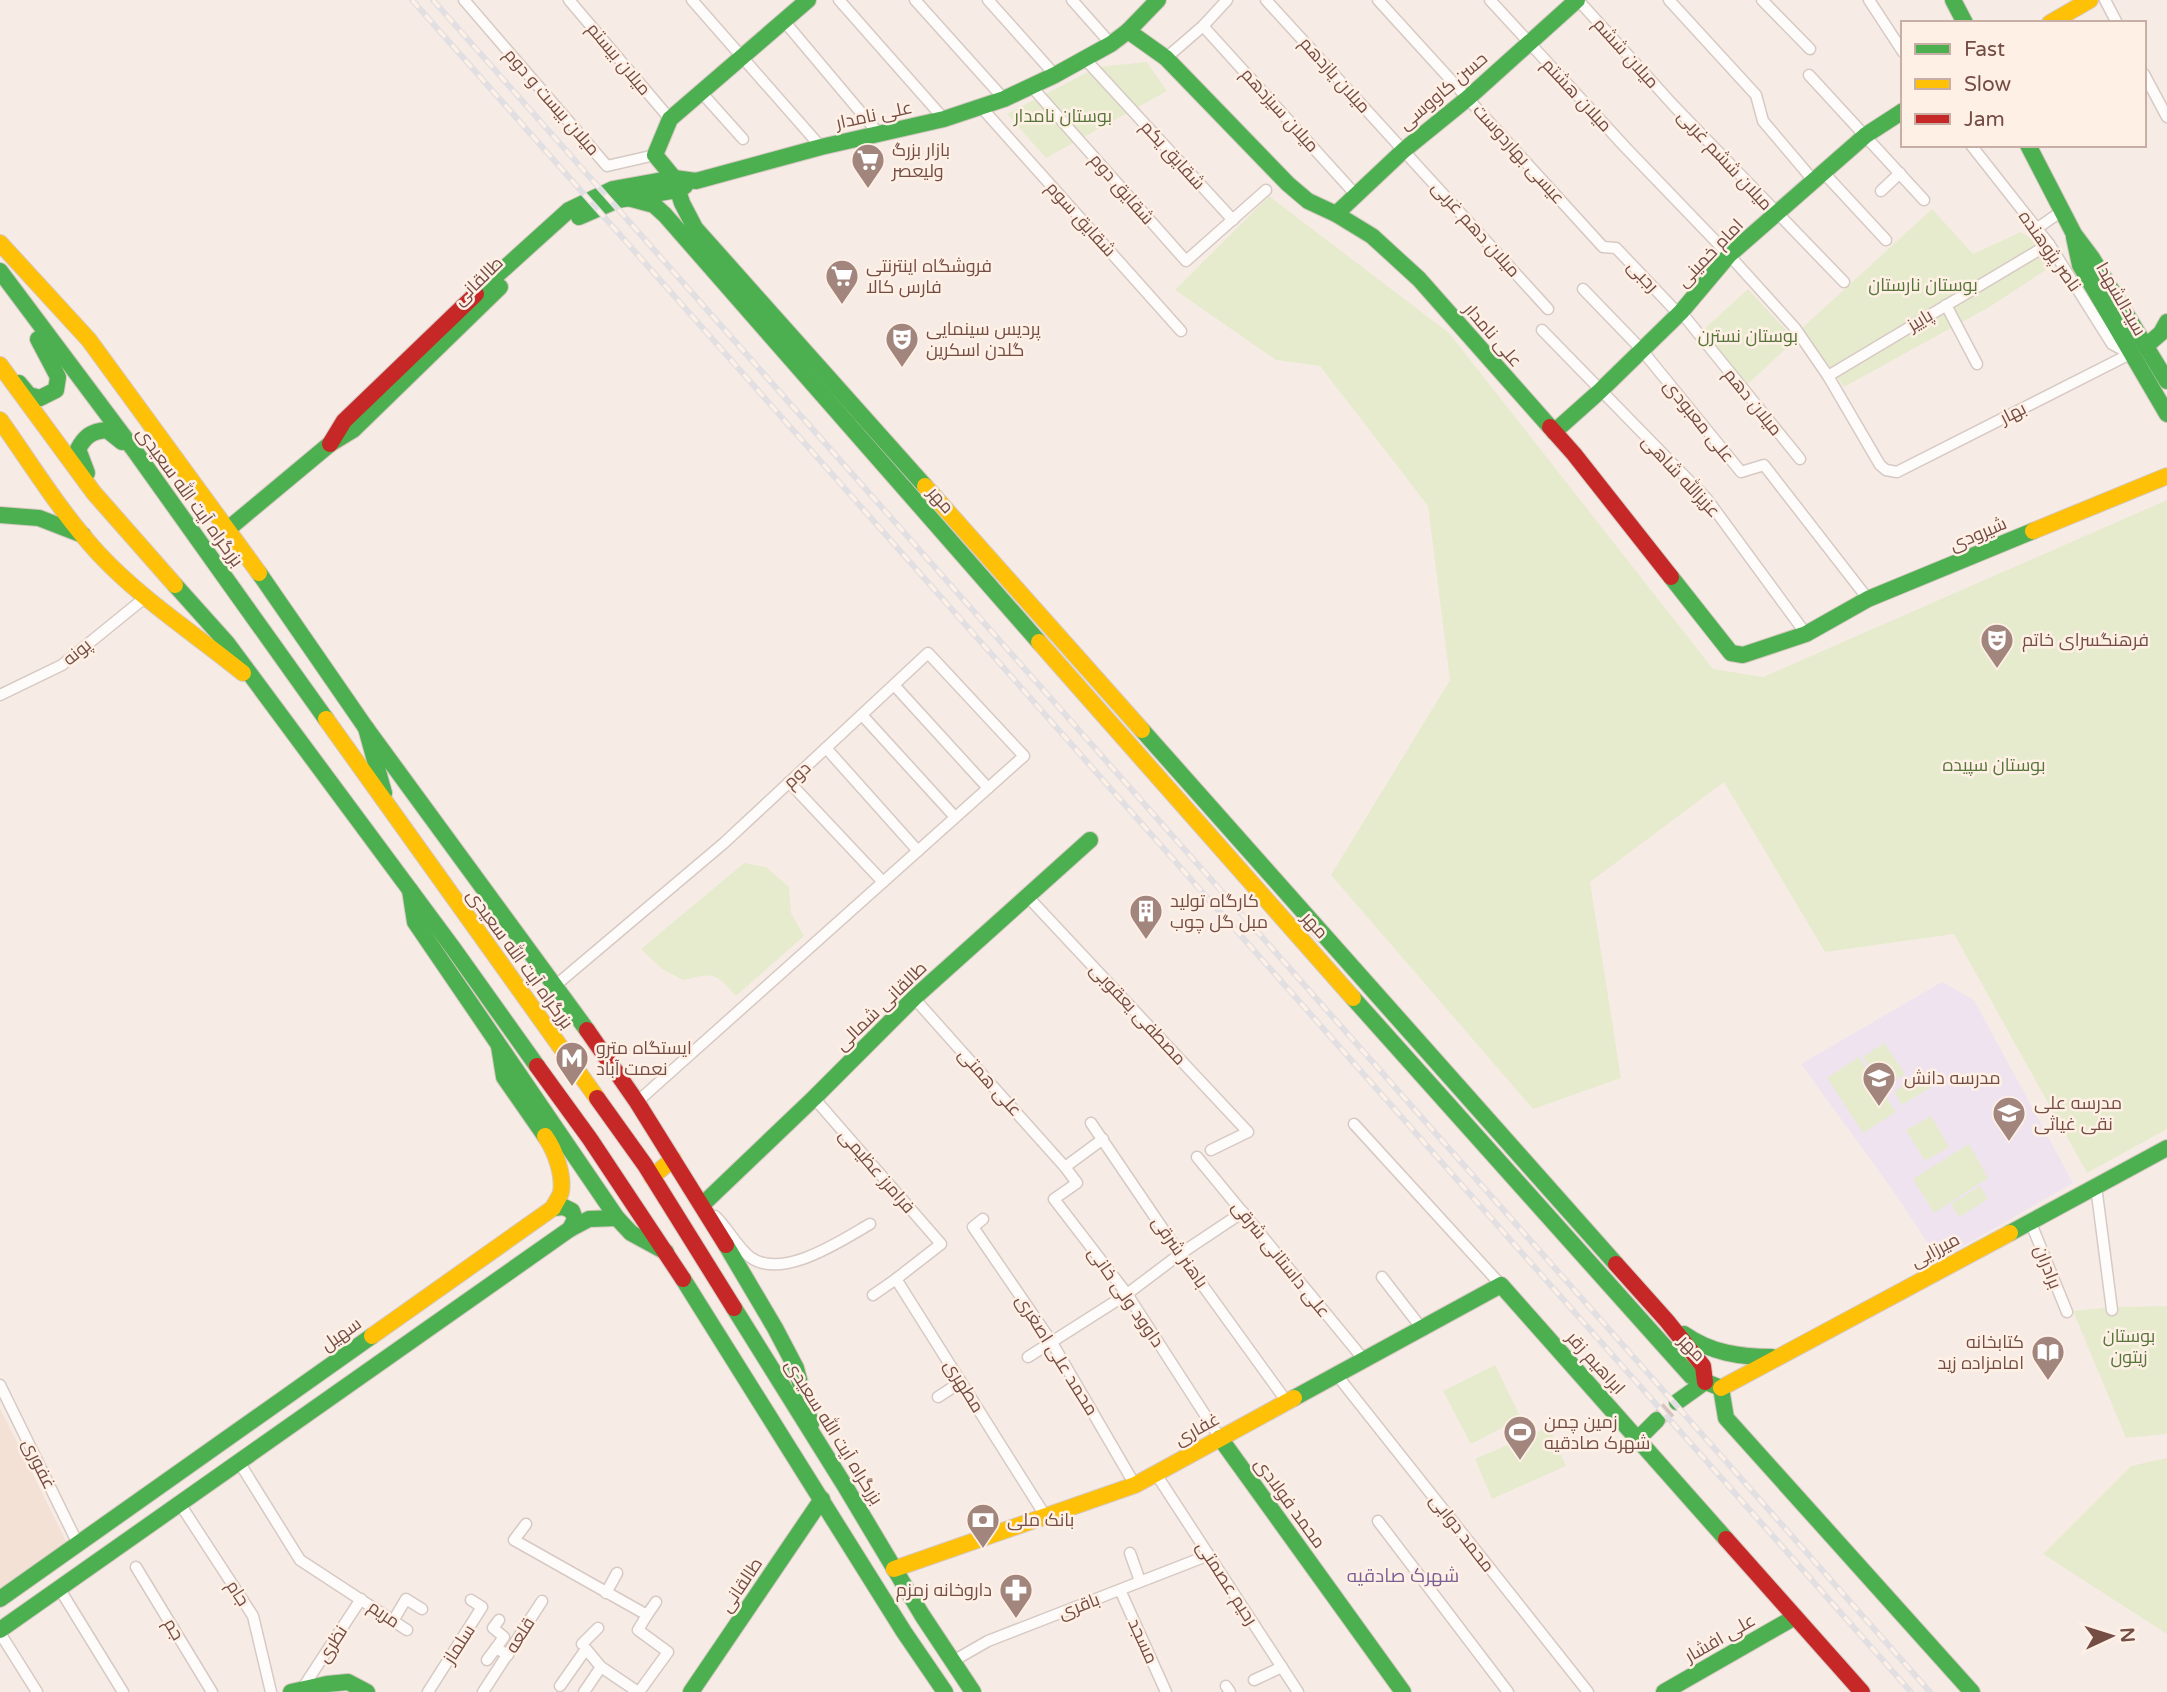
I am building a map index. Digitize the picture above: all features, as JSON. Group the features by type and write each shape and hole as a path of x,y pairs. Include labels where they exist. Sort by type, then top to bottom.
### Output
{"main road":[{"path":"665,215 664,203 676,198 678,190 655,155 670,119 807,0"},
{"name":"علی نامدار","path":"696,181 821,147 944,119 1004,99 1111,44 1128,31 1158,0"},
{"name":"حسن کاووسی","path":"1336,214 1404,150 1468,98 1578,0"},
{"path":"1953,0 1964,21"},
{"path":"2053,21 2090,0"},
{"name":"علی نامدار","path":"1128,31 1166,58 1288,184 1308,201 1372,236 1396,256 1554,432 1731,653 1743,655 1806,634"},
{"name":"امام خمینی","path":"1554,432 1681,312 1729,256 1867,135 1901,112"},
{"name":"سیدالشهدا","path":"2029,147 2074,234 2166,376"},
{"name":"طالقانی","path":"228,530 330,444 353,430 548,241 576,218 618,200 678,190 696,181"},
{"name":"طالقانی","path":"330,444 344,421 464,305 569,210 613,189 678,190"},
{"name":"مهر","path":"628,198 654,205 665,215 831,392 1079,660 1667,1321 1703,1366 1704,1382 1690,1376 1067,673 831,392 695,228 678,190"},
{"name":"سیدالشهدا","path":"2074,234 2080,265 2167,414"},
{"path":"0,243 89,340 228,530 366,728 556,985 637,1102 775,1328 796,1368 815,1437"},
{"path":"0,363 29,395 40,398 56,390 58,377 1,272"},
{"name":"بزرگراه آیت الله سعیدی","path":"1,272 137,454 652,1177 973,1692"},
{"path":"2146,346 2161,334 2167,322"},
{"path":"0,363 94,493 227,643 590,1139 666,1252 904,1632 945,1692"},
{"path":"0,421 101,556 261,689"},
{"path":"94,493 78,449 84,438 94,430 107,430 137,454"},
{"name":"شیرودی","path":"1806,634 1868,599 2167,476"},
{"path":"0,514 39,518 83,535"},
{"path":"1067,673 1079,660"},
{"path":"366,728 388,808"},
{"name":"طالقانی شمالی","path":"702,1205 915,998 1090,840"},
{"path":"409,889 415,922 617,1218 631,1233 666,1252"},
{"path":"498,1042 504,1077 551,1145 558,1163 561,1193 553,1208"},
{"name":"میرزایی","path":"1721,1388 2030,1221 2166,1151"},
{"path":"652,1177 673,1159"},
{"path":"553,1208 561,1205 574,1214 575,1222 570,1229"},
{"name":"سهیل","path":"0,1600 553,1208"},
{"path":"0,1632 570,1229 589,1219 617,1218"},
{"name":"غفاری","path":"894,1569 1135,1485 1501,1285"},
{"name":"ابراهیم زقر","path":"1501,1285 1862,1692"},
{"path":"1667,1321 1695,1343 1712,1349 1741,1357 1778,1357"},
{"path":"1677,1402 1704,1382 1721,1388 1726,1418 1972,1692"},
{"path":"1637,1439 1657,1420"},
{"name":"محمد فولادی","path":"1220,1438 1403,1692"},
{"name":"طالقانی","path":"691,1692 822,1499"},
{"name":"علی افشار","path":"1664,1692 1795,1617"},
{"path":"297,1691 348,1682 367,1692"}],"street":[{"name":"میلان بیست و دوم","path":"464,0 607,166 655,155"},
{"name":"میلان بیستم","path":"569,0 670,119"},
{"path":"692,0 821,147"},
{"path":"839,0 944,119"},
{"path":"915,0 1004,99"},
{"path":"988,0 1055,75"},
{"path":"1072,0 1111,44"},
{"path":"1166,58 1203,26 1227,0"},
{"name":"میلان یازدهم","path":"1266,0 1404,150"},
{"name":"عیسی بهاردوست","path":"1378,0 1603,247"},
{"name":"میلان هشتم","path":"1490,0 1795,328 1828,376 1880,465 1886,470 1896,472"},
{"name":"میلان ششم","path":"1578,0 1674,106"},
{"path":"1669,0 1756,95 1763,121 1886,240"},
{"path":"1762,0 1810,49"},
{"path":"1869,0 1901,49"},
{"path":"2105,0 2116,21"},
{"path":"784,21 879,134"},
{"name":"میلان سیزدهم","path":"1203,26 1356,195"},
{"name":"شقایق یکم","path":"1086,59 1233,220"},
{"path":"1809,75 1924,200"},
{"path":"2146,78 2167,117"},
{"name":"شقایق دوم","path":"1031,86 1186,261 1233,220"},
{"path":"701,92 743,139"},
{"name":"میلان ششم غربی","path":"1674,106 1844,282"},
{"name":"شقایق سوم","path":"981,107 1181,331"},
{"name":"ناصر پژوهنده","path":"1972,147 2049,244 2112,344 2130,354"},
{"name":"میلان دهم غربی","path":"1404,150 1548,309"},
{"path":"1881,191 1900,173"},
{"path":"1233,220 1266,190"},
{"path":"2036,229 2062,211"},
{"name":"پاییز","path":"1828,376 2049,244"},
{"name":"رجبی","path":"1603,247 1616,247 1673,308 1681,312"},
{"name":"علی معبودی","path":"1583,289 1641,349 1741,472 1764,465 1868,599"},
{"path":"1945,305 1977,364"},
{"name":"میلان دهم","path":"1681,312 1800,459"},
{"name":"عزیزالله شاهی","path":"1542,330 1707,499 1806,634"},
{"name":"بهار","path":"1896,472 2130,354"},
{"name":"پونه","path":"0,695 62,665 146,596"},
{"name":"دوم","path":"556,985 723,843 928,653 1024,756 988,788"},
{"path":"637,1102 988,788 894,685"},
{"path":"862,715 956,817"},
{"path":"826,748 918,851"},
{"path":"789,782 883,882"},
{"name":"مصطفی یعقوبی","path":"1027,896 1248,1132 1211,1150"},
{"name":"علی همتی","path":"915,998 1065,1167"},
{"name":"فرامرز عظیمی","path":"814,1098 941,1244 896,1279"},
{"name":"باهنر شرقی","path":"1091,1123 1180,1254 1287,1402"},
{"name":"ابراهیم زقر","path":"1354,1124 1501,1285"},
{"path":"1065,1167 1103,1139"},
{"name":"علی داستانی شرقی","path":"1197,1157 1365,1361"},
{"name":"داوود ولی خانی","path":"1065,1167 1077,1182 1054,1199 1127,1294 1220,1438"},
{"path":"2096,1186 2112,1310"},
{"path":"702,1205 725,1226 751,1258 769,1264 789,1263 812,1256 870,1224"},
{"path":"1028,1357 1127,1294 1243,1212"},
{"name":"محمد علی اصغری","path":"983,1219 973,1227 1051,1341 1135,1485"},
{"name":"برادران","path":"2030,1221 2067,1312"},
{"path":"1382,1278 1423,1330"},
{"path":"873,1295 896,1279"},
{"name":"مطهری","path":"896,1279 1046,1517"},
{"name":"محمد دوابی","path":"1336,1374 1588,1692"},
{"path":"938,1397 961,1382"},
{"name":"غفوری","path":"0,1385 78,1544"},
{"name":"مریم","path":"239,1462 300,1560 407,1630"},
{"name":"رحیم عصمتی","path":"1156,1474 1298,1692"},
{"name":"جام","path":"180,1504 253,1616 271,1692"},
{"path":"1378,1521 1508,1692"},
{"path":"526,1524 514,1539 648,1615"},
{"path":"1130,1553 1140,1581"},
{"name":"باقری","path":"953,1661 988,1641 1209,1555"},
{"name":"جم","path":"135,1567 212,1692"},
{"path":"606,1593 617,1573"},
{"path":"60,1588 124,1692"},
{"name":"مسجد","path":"1120,1590 1166,1692"},
{"name":"نظری","path":"297,1691 361,1599"},
{"path":"393,1621 406,1599 422,1609"},
{"name":"سلماز","path":"428,1692 482,1608 471,1600"},
{"name":"قلعه","path":"483,1692 542,1601"},
{"path":"584,1647 601,1667 638,1692 668,1652 638,1630 656,1602"},
{"path":"487,1660 503,1637 493,1628 499,1620"},
{"path":"560,1686 598,1628"},
{"path":"0,1632 37,1692"},
{"path":"496,1648 508,1655"},
{"path":"584,1692 601,1667"},
{"path":"1254,1680 1282,1667"}],"shaded area":[{"path":"1942,982 1974,1000 2073,1183 1939,1260 1892,1189 1801,1064"},
{"path":"0,1408 68,1545 0,1595"}],"green space":[{"name":"بوستان نامدار","path":"1147,62 1167,91 1046,158 1007,114 1098,67"},
{"name":"بوستان سپیده","path":"1269,196 1449,333 1713,669 1763,677 2167,500 2167,1129 2087,1173 1954,934 1825,952 1724,782 1590,882 1621,1078 1533,1109 1331,875 1450,680 1428,506 1320,366 1276,360 1175,290"},
{"name":"بوستان نارستان","path":"1932,209 1973,254 2021,232 2030,238 2052,266 1991,306 1844,387 1801,329"},
{"name":"بوستان نسترن","path":"1748,289 1795,340 1748,384 1701,332"},
{"path":"744,863 766,867 789,887 791,913 804,936 736,996 713,976 683,980 662,969 641,949"},
{"path":"1884,1043 1905,1074 1884,1088 1863,1057"},
{"path":"1859,1057 1896,1112 1863,1133 1827,1078"},
{"path":"1922,1073 1931,1087 1902,1105 1894,1092"},
{"path":"1931,1116 1949,1147 1925,1161 1906,1130"},
{"path":"1969,1144 1988,1178 1934,1213 1913,1179"},
{"path":"1980,1186 1988,1199 1959,1217 1951,1204"},
{"name":"بوستان زیتون","path":"2167,1306 2167,1434 2126,1438 2073,1311"},
{"path":"1495,1365 1521,1418 1471,1444 1443,1391"},
{"name":"زمین چمن شهرک صادقیه","path":"1549,1427 1566,1466 1492,1499 1475,1459"},
{"path":"2167,1458 2167,1634 2043,1554 2131,1466"}],"tunnel":[{"path":"1657,1420 1677,1402"}],"railway":[{"path":"412,0 1911,1692"},
{"path":"433,0 1930,1692"}],"traffic: fast":[{"path":"808,0 670,119 655,155 674,178 682,203 695,228 925,486"},
{"path":"476,294 569,210 613,189 674,178 696,181 821,147 944,119 1004,99 1111,44 1128,31 1158,0"},
{"path":"1336,214 1404,150 1468,98 1577,0"},
{"path":"1953,0 1964,21"},
{"path":"1128,31 1166,58 1288,184 1308,201 1372,236 1419,279 1550,427"},
{"path":"1554,432 1681,312 1729,255 1866,135 1901,112"},
{"path":"2029,147 2074,234 2092,258 2167,381"},
{"path":"579,217 618,200 677,190 685,186"},
{"path":"628,198 654,205 665,215 1039,642"},
{"path":"2074,237 2080,265 2167,414"},
{"path":"0,271 137,454 326,719"},
{"path":"228,529 330,444 353,430 500,287"},
{"path":"2146,346 2161,333 2167,322"},
{"path":"19,383 29,395 40,398 56,390 58,377 38,339"},
{"path":"87,473 78,449 86,438 93,433 107,430 122,442"},
{"path":"0,515 39,518 83,535"},
{"path":"1671,577 1731,653 1743,655 1806,634 1868,599 2033,531"},
{"path":"259,573 366,728 587,1030"},
{"path":"175,585 227,643 537,1066"},
{"path":"366,728 384,793"},
{"path":"1142,730 1616,1264"},
{"path":"702,1205 914,998 1090,840"},
{"path":"410,890 415,922 617,1218 631,1233 666,1252"},
{"path":"1353,998 1691,1376 1721,1388"},
{"path":"499,1046 504,1077 545,1136"},
{"path":"2010,1233 2167,1148"},
{"path":"553,1208 564,1207 572,1211 575,1219 570,1229"},
{"path":"0,1630 570,1229 589,1219 617,1218"},
{"path":"726,1245 796,1368 811,1424"},
{"path":"683,1279 904,1632 945,1692"},
{"path":"1294,1398 1501,1285 1726,1539"},
{"path":"734,1308 922,1615 973,1692"},
{"path":"1684,1334 1705,1346 1726,1353 1772,1357"},
{"path":"0,1599 372,1336"},
{"path":"1677,1402 1705,1382"},
{"path":"1721,1388 1726,1418 1972,1692"},
{"path":"1638,1439 1657,1420"},
{"path":"1220,1438 1403,1692"},
{"path":"691,1692 822,1499"},
{"path":"1664,1692 1795,1617"},
{"path":"291,1692 348,1682 367,1692"}],"traffic: slow":[{"path":"2053,21 2090,0"},
{"path":"0,243 89,340 259,573"},
{"path":"0,365 94,493 175,585"},
{"path":"0,420 59,505 99,554 150,601 243,673"},
{"path":"2033,531 2167,476"},
{"path":"925,486 1142,730"},
{"path":"1039,642 1353,998"},
{"path":"326,719 597,1098"},
{"path":"372,1336 553,1208 561,1192 561,1178 555,1155 545,1136"},
{"path":"652,1177 673,1159"},
{"path":"1721,1388 2010,1233"},
{"path":"894,1569 1135,1485 1294,1398"}],"traffic: jam":[{"path":"330,444 344,421 476,294"},
{"path":"1550,427 1671,577"},
{"path":"587,1030 637,1102 726,1245"},
{"path":"537,1066 590,1139 683,1279"},
{"path":"597,1098 645,1165 734,1308"},
{"path":"1616,1264 1703,1366 1705,1382"},
{"path":"1726,1539 1862,1692"}],"place":[{"name":"بازار بزرگ ولیعصر","path":"868,190"},
{"name":"فروشگاه اینترنتی فارس کالا","path":"842,306"},
{"name":"پردیس سینمایی گلدن اسکرین","path":"902,369"},
{"name":"فرهنگسرای خاتم","path":"1997,670"},
{"name":"کارگاه تولید مبل گل چوب","path":"1146,941"},
{"name":"ایستگاه مترو نعمت آباد","path":"572,1088"},
{"name":"مدرسه دانش","path":"1879,1108"},
{"name":"مدرسه علی نقی غیاثی","path":"2009,1143"},
{"name":"کتابخانه امامزاده زید","path":"2048,1382"},
{"name":"زمین چمن شهرک صادقیه","path":"1520,1462"},
{"name":"بانک ملی","path":"983,1550"},
{"name":"داروخانه زمزم","path":"1016,1620"}],"district":[{"name":"شهرک صادقیه","path":"1403,1576"}]}
